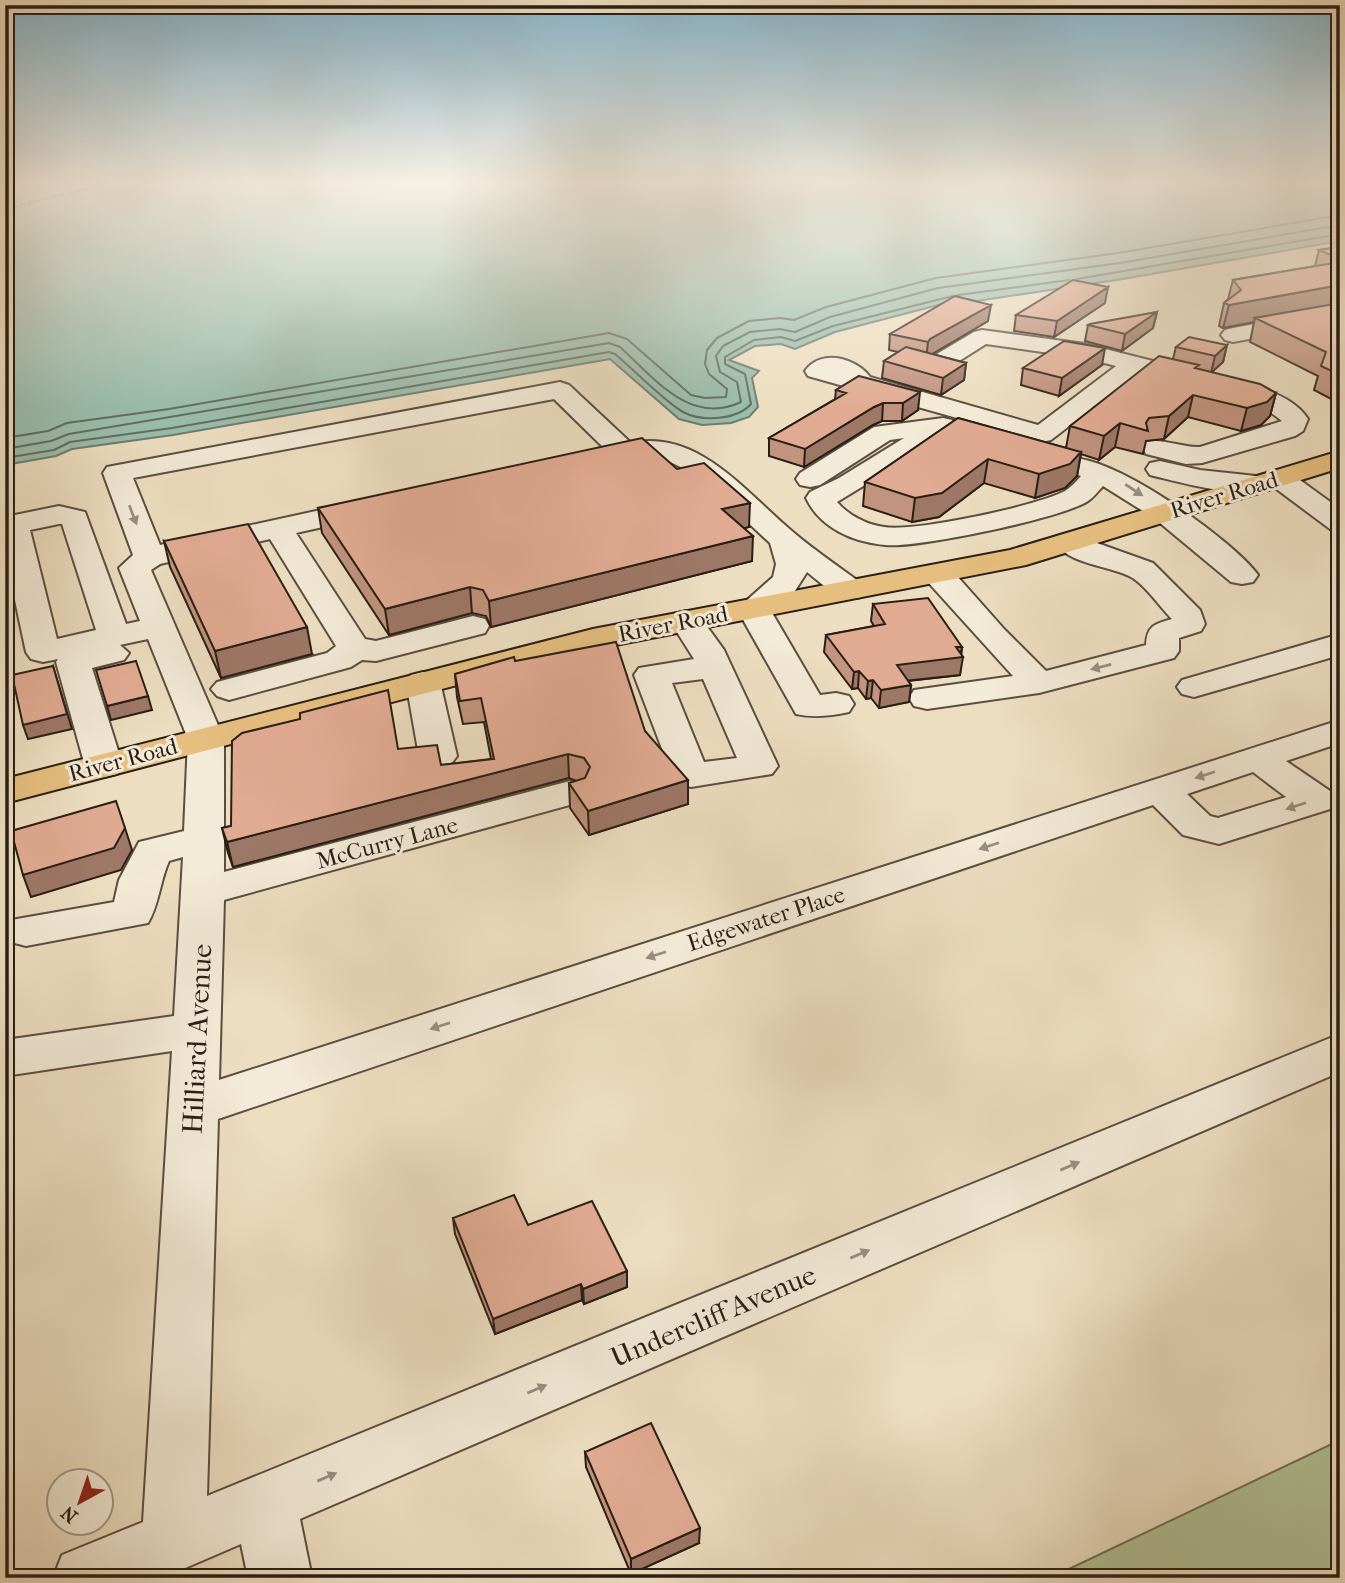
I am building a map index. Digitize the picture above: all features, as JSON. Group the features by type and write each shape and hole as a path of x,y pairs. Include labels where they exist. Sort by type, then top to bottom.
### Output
{"main road":[{"name":"River Road","path":"5,791 593,639 1015,558 1340,459"}],"street":[{"path":"1340,297 1329,302 1329,306 1340,315"},
{"path":"1233,335 1340,315"},
{"path":"939,363 990,331 1135,363 1252,393 1276,403 1295,419 1294,425 1286,430 1202,455 1186,456 1156,448"},
{"path":"1033,442 1135,363"},
{"path":"861,382 952,418 1205,499"},
{"path":"396,502 149,557 117,473 560,390 636,451"},
{"path":"952,418 849,484 820,498 822,505 851,527 872,534 896,537 1047,508 1077,496 1108,466"},
{"path":"810,479 883,433 952,418"},
{"path":"585,461 636,451 675,454 707,469 783,539 850,590"},
{"path":"1108,466 1186,476 1268,481 1340,523"},
{"path":"1108,466 1130,487 1166,512 1242,575"},
{"path":"1127,525 1131,540 1141,557 1142,570"},
{"path":"278,528 355,650"},
{"path":"783,539 793,558 793,571 786,584 753,608 809,706 836,704"},
{"path":"927,698 1040,683 1162,651 1163,632 1189,624 1188,617 1142,570 1097,555 1069,542"},
{"name":"Hilliard Avenue","path":"149,557 135,568 136,574 161,626 205,739 203,892 174,1541"},
{"path":"938,574 992,636 1040,683"},
{"path":"685,621 707,650 715,667"},
{"path":"104,765 73,662 161,626"},
{"path":"229,689 340,660 355,650 367,648 376,651 473,626"},
{"path":"1194,687 1340,644"},
{"path":"423,682 438,756"},
{"name":"Edgewater Place","path":"194,1107 1340,732"},
{"path":"1160,790 1197,826 1219,831 1316,800 1257,758"},
{"name":"McCurry Lane","path":"203,892 570,793"},
{"path":"26,930 133,913 140,880 153,851 204,840"},
{"path":"5,1058 197,1030"},
{"name":"Undercliff Avenue","path":"85,1578 1340,1052"},
{"path":"265,1503 280,1578"}],"shaded area":[{"path":"1340,1440 1340,1578 1050,1578"}],"water":[{"path":"5,259 1238,259 1123,279 942,304 835,332 795,349 781,344 755,346 729,360 759,371 752,378 758,407 749,417 731,423 702,425 679,419 610,359 173,435 72,449 56,456 5,465"}],"building":[{"path":"1340,262 1340,285 1229,305 1224,303 1241,290 1233,280"},
{"path":"1073,280 1108,287 1057,321 1016,315"},
{"path":"955,296 991,305 928,342 890,334"},
{"path":"1340,303 1340,375 1321,366 1326,352 1255,318"},
{"path":"1157,312 1125,334 1088,325 1090,324"},
{"path":"1189,337 1227,345 1215,356 1176,347"},
{"path":"1064,341 1105,348 1062,378 1023,368"},
{"path":"906,347 966,363 943,378 884,361"},
{"path":"1159,356 1260,384 1276,393 1267,402 1247,408 1193,395 1169,416 1149,418 1146,423 1148,431 1120,423 1104,436 1070,426"},
{"path":"859,376 920,392 903,403 883,403 874,407 805,449 769,438 846,393 836,390"},
{"path":"958,418 1081,452 1070,464 1039,474 988,459 942,493 915,498 865,482"},
{"path":"642,438 677,469 704,463 750,503 722,509 753,536 489,601 483,590 470,587 385,609 318,508"},
{"path":"248,524 307,627 215,651 164,541"},
{"path":"928,598 962,647 956,647 963,657 897,665 911,685 881,690 873,680 868,681 859,671 854,672 826,635 885,624 873,604"},
{"path":"616,642 645,731 688,780 588,811 569,783 585,778 590,767 584,758 568,754 227,842 222,828 231,826 232,741 242,733 300,719 300,713 388,690 398,749 437,745 441,765 494,759 481,698 460,701 455,674 514,657 515,661"},
{"path":"136,661 148,696 107,706 96,670"},
{"path":"53,666 67,714 23,725 12,675"},
{"path":"116,801 125,828 114,848 23,875 11,831"},
{"path":"514,1195 528,1225 592,1201 627,1271 583,1289 581,1284 493,1319 453,1218"},
{"path":"651,1423 700,1528 631,1559 585,1452"}]}
